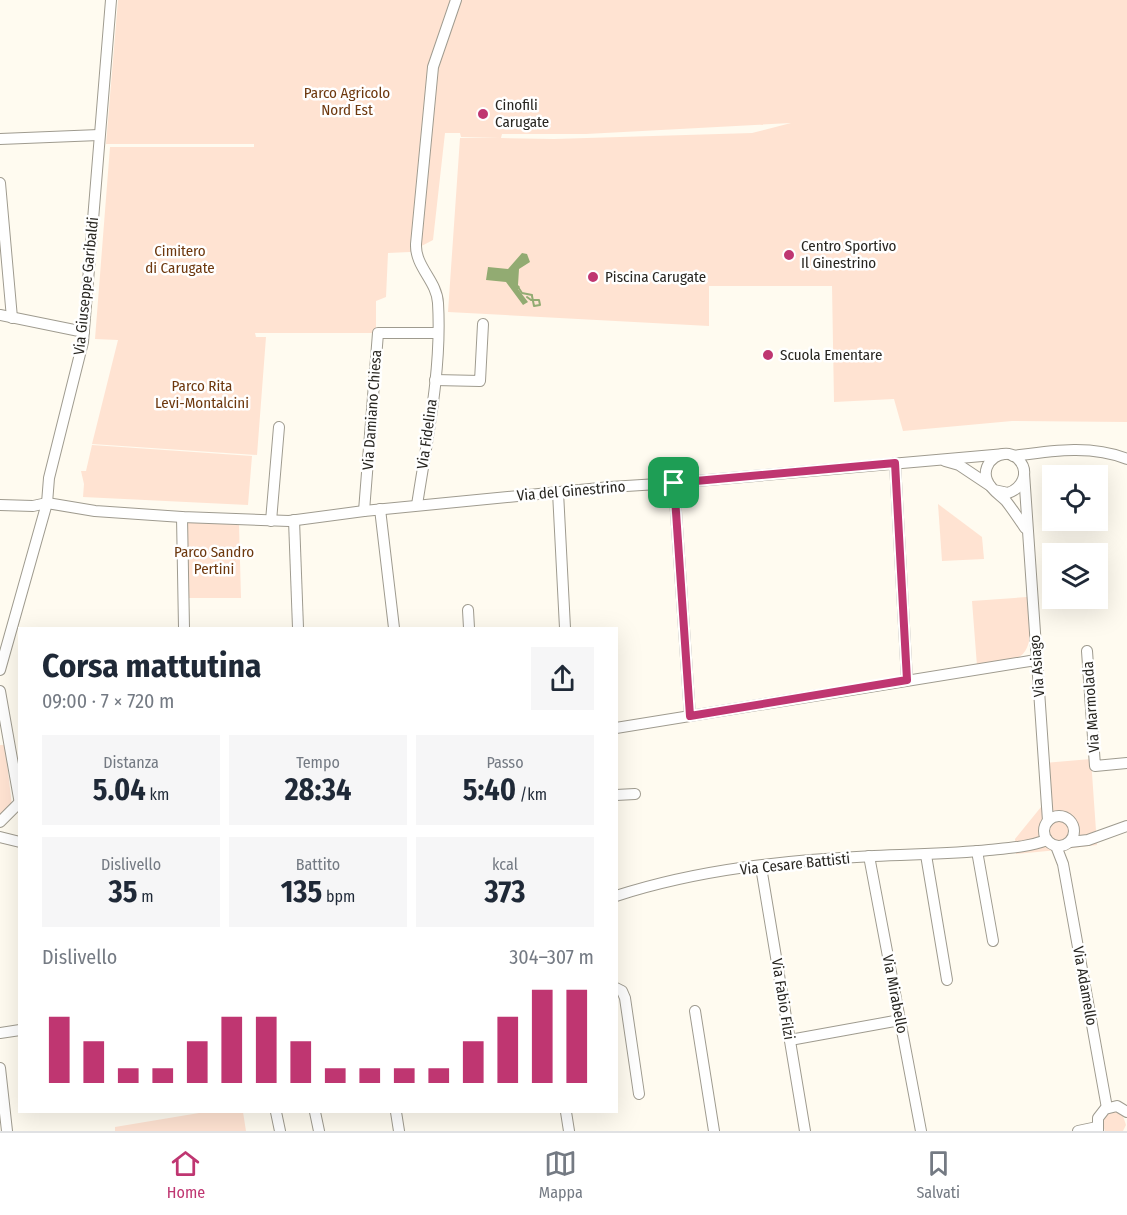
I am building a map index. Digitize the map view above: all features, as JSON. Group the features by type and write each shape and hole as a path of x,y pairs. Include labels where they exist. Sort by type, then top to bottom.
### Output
{"street":[{"name":"Via Giuseppe Garibaldi","path":"0,667 47,503 49,478 82,349 111,0"},
{"name":"Via Fidelina","path":"417,505 435,380 438,298 418,261 416,244 433,67 456,0"},
{"path":"0,139 99,135"},
{"path":"0,183 12,318"},
{"path":"0,315 84,332"},
{"path":"435,380 480,381 483,324"},
{"name":"Via Damiano Chiesa","path":"364,511 378,333 438,333"},
{"path":"271,521 279,427"},
{"name":"Via del Ginestrino","path":"417,505 939,459 1016,456 1039,451 1106,452 1127,459"},
{"path":"1016,456 997,456 988,464 986,474 992,487 1011,507 1027,531"},
{"name":"Via Asiago","path":"1016,456 1024,473 1048,821"},
{"name":"Via del Ginestrino","path":"939,459 959,465 992,487"},
{"path":"895,463 907,680"},
{"path":"992,487 1004,493 1014,490 1021,485 1024,473"},
{"path":"674,483 690,716"},
{"path":"558,492 565,627"},
{"path":"0,505 33,506 47,503 95,511 271,521 417,505"},
{"path":"380,509 393,627"},
{"path":"182,517 184,627"},
{"path":"294,520 298,627"},
{"path":"468,610 469,627"},
{"name":"Via Marmolada","path":"1087,651 1095,766 1127,764"},
{"path":"618,728 1036,660"},
{"path":"0,691 18,798"},
{"path":"618,795 635,794"},
{"path":"1047,801 1060,816 1070,820 1075,830 1059,843 1044,830 1048,821 1060,816"},
{"path":"0,822 18,805"},
{"name":"Via Cesare Battisti","path":"1075,830 1091,833 1127,826"},
{"name":"Via Cesare Battisti","path":"618,895 667,881 761,867 869,856 926,855 1088,840 1127,826"},
{"path":"0,837 18,842"},
{"name":"Via Adamello","path":"1059,843 1107,1108"},
{"path":"977,851 993,941"},
{"path":"926,855 947,980"},
{"name":"Via Mirabello","path":"869,856 921,1131"},
{"name":"Via Fabio Filzi","path":"761,867 805,1131"},
{"path":"618,989 625,998 639,1094"},
{"path":"695,1011 714,1131"},
{"path":"790,1040 900,1020"},
{"path":"0,1033 18,1030"},
{"path":"0,1068 3,1117 7,1131"},
{"path":"1078,1131 1098,1129 1099,1115 1107,1108 1117,1106 1127,1112"},
{"path":"276,1113 280,1131"},
{"path":"315,1113 318,1131"},
{"path":"396,1113 399,1131"},
{"path":"566,1113 569,1131"}],"green space":[{"path":"118,0 1127,0 1127,422 1012,421 903,431 894,399 834,402 832,286 709,286 709,326 448,312 460,138 500,138 461,137 460,133 445,133 433,240 410,252 388,253 386,297 376,301 376,333 255,333 256,337 266,337 257,455 92,444 118,340 95,339 110,147 254,147 254,144 106,144","holes":["791,123 752,133 554,139 501,138 502,134 586,134"]},
{"path":"92,445 252,456 248,505 83,497 84,484 81,471 86,471"},
{"path":"938,504 982,537 984,559 942,561"},
{"name":"Parco Sandro Pertini","path":"187,521 239,524 241,598 188,598"},
{"path":"1027,597 1030,631 1027,648 1022,655 1015,659 977,666 972,601"},
{"path":"0,745 5,745 12,806 0,818"},
{"path":"1091,759 1097,845 1065,849 1063,864 1058,850 1016,854 1015,839 1041,807 1046,795 1044,763"},
{"path":"1111,1112 1123,1116 1126,1125 1123,1131 1105,1131 1104,1120"},
{"path":"199,1113 243,1113 246,1131 115,1131 115,1127"}],"shaded area":[{"path":"522,253 527,254 530,262 519,269 518,285 520,287 518,289 528,302 523,305 506,282 486,280 488,267 508,269"}],"waterway":[{"path":"518,287 522,293 532,295 532,296 534,306 540,305 539,300 531,300 527,297"}],"place":[{"name":"Cinofili Carugate","path":"483,114"},
{"name":"Centro Sportivo Il Ginestrino","path":"789,255"},
{"name":"Piscina Carugate","path":"593,277"},
{"name":"Scuola Ementare","path":"768,355"}],"route":[{"path":"895,463 907,680 690,716 674,483 895,463"}],"park label":[{"name":"Parco Agricolo Nord Est","path":"347,102"},
{"name":"Cimitero di Carugate","path":"180,260"},
{"name":"Parco Rita Levi-Montalcini","path":"202,394"}]}
